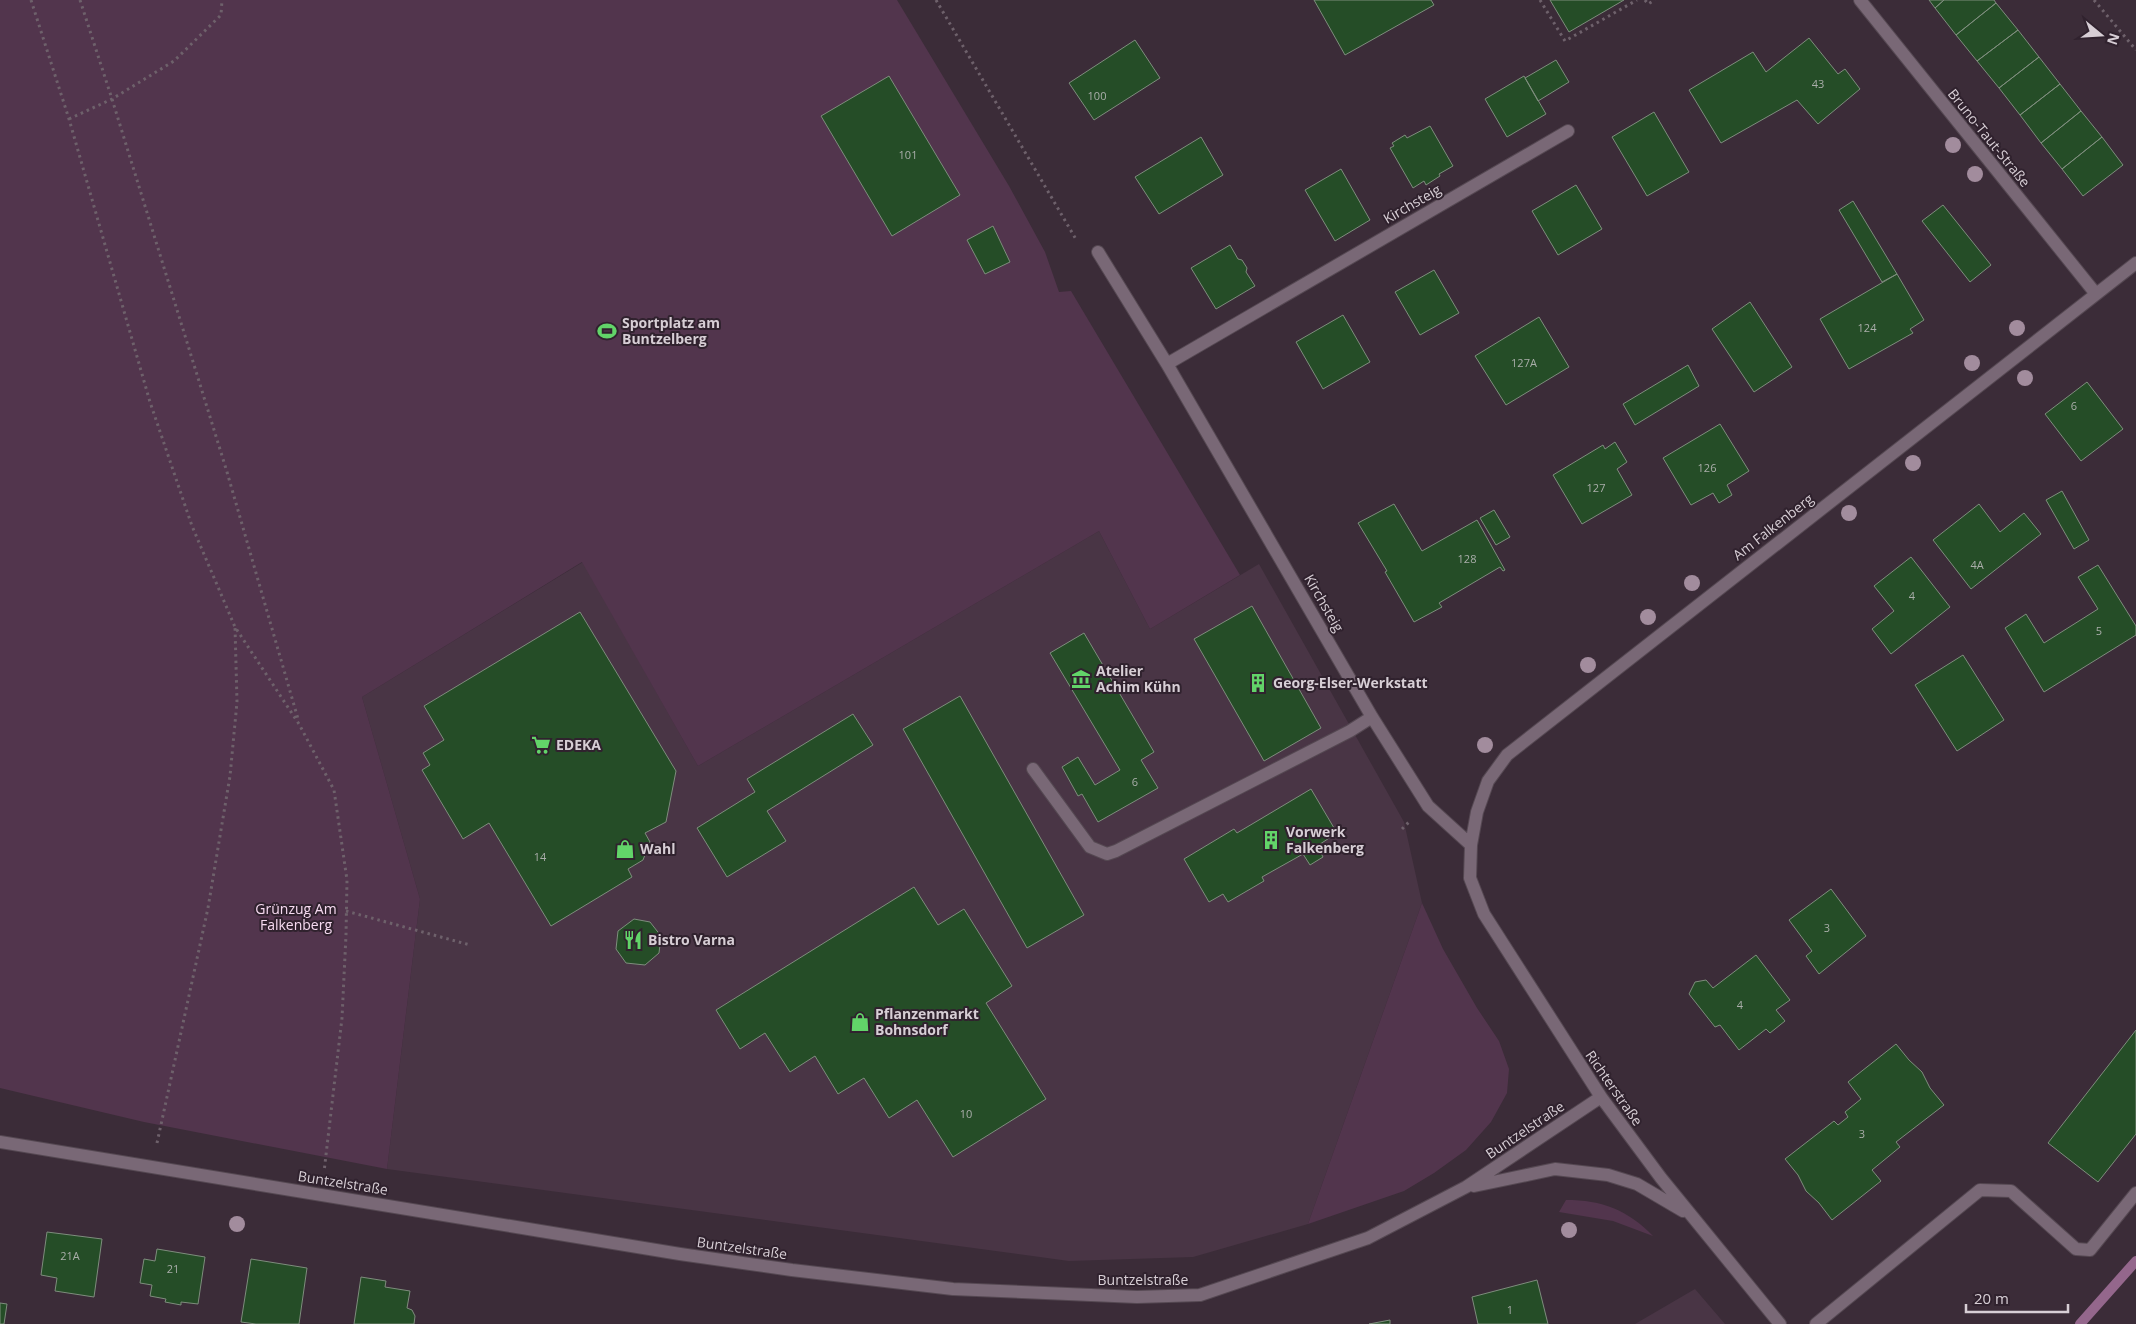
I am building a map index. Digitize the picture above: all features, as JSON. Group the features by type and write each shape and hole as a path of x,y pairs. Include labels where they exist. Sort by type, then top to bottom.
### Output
{"street":[{"name":"Bruno-Taut-Straße","path":"1860,0 2096,294"},
{"name":"Kirchsteig","path":"1167,364 1568,131"},
{"name":"Kirchsteig","path":"1098,252 1167,364 1372,717 1428,806 1471,845"},
{"name":"Am Falkenberg","path":"1471,845 1477,812 1488,781 1507,755 2136,262"},
{"path":"1033,769 1090,847 1107,854 1324,745 1372,717"},
{"name":"Richterstraße","path":"1471,845 1470,878 1484,914 1601,1097 1690,1215 1780,1324"},
{"name":"Buntzelstraße","path":"0,1142 680,1254 792,1270 953,1289 1136,1298 1200,1294 1368,1238 1466,1187 1601,1097"},
{"name":"Buntzelstraße","path":"1466,1187 1555,1169 1608,1175 1636,1184 1690,1215"},
{"path":"1816,1324 1980,1190 2011,1191 2076,1249 2090,1250 2136,1192"}],"path":[{"path":"31,0 69,119 150,402 192,526 235,627 299,724 334,790 347,880 342,1018 321,1194"},
{"path":"80,0 227,472 299,724"},
{"path":"69,119 112,99 174,61 221,15 222,0"},
{"path":"936,0 1077,241 1098,252"},
{"path":"1540,0 1565,42 1637,0"},
{"path":"1645,0 1648,4 1655,0"},
{"path":"2094,0 2136,50"},
{"path":"152,1166 208,908 230,776 237,702 235,627"},
{"path":"346,911 470,945"}],"shaded area":[{"path":"1099,531 1150,629 1259,564 1404,822 1422,903 1308,1224 1193,1257 1069,1261 387,1169 420,899 362,697 583,562 698,766"},
{"path":"1695,1289 1725,1324 1635,1324"}],"green space":[{"name":"Grünzug Am Falkenberg","path":"0,0 897,0 1009,186 1045,252 1059,292 1071,291 1240,575 1150,629 1099,531 698,766 582,562 362,697 420,899 387,1169 144,1122 0,1088"},
{"path":"1422,903 1443,949 1477,1008 1499,1041 1509,1069 1507,1093 1491,1122 1466,1150 1434,1173 1404,1191 1308,1224"},
{"path":"1566,1200 1591,1202 1614,1208 1634,1219 1653,1236 1613,1221 1559,1212"}],"building":[{"path":"1314,0 1431,0 1434,5 1345,55"},
{"path":"1550,0 1624,0 1569,32"},
{"path":"1929,0 1944,0 1935,8"},
{"path":"1944,0 1994,0 1996,3 1956,35 1935,8"},
{"path":"1996,3 2018,30 1977,61 1956,35"},
{"path":"2018,30 2039,57 1999,88 1977,61"},
{"path":"1809,38 1838,74 1845,69 1860,89 1818,124 1797,100 1721,143 1689,90 1753,52 1766,72"},
{"path":"1135,40 1160,78 1094,120 1069,83"},
{"path":"2039,57 2060,84 2020,115 1999,88"},
{"path":"1556,60 1569,82 1538,101 1525,78"},
{"path":"889,76 960,195 892,236 821,116"},
{"path":"1524,76 1546,114 1507,137 1485,99"},
{"path":"2060,84 2081,111 2041,143 2020,115"},
{"path":"2081,111 2102,137 2062,169 2041,143"},
{"path":"1654,112 1689,172 1647,196 1612,137"},
{"path":"1430,126 1453,166 1439,174 1440,176 1426,185 1424,181 1413,188 1390,148 1394,146 1392,143 1405,135 1407,138"},
{"path":"1201,137 1223,175 1159,214 1135,177"},
{"path":"2102,137 2123,165 2083,196 2062,169"},
{"path":"1341,169 1370,220 1335,241 1305,190"},
{"path":"1576,185 1602,229 1558,255 1532,211"},
{"path":"1853,201 1897,274 1882,282 1839,210"},
{"path":"1943,205 1991,265 1970,282 1922,221"},
{"path":"993,226 1010,262 985,274 967,240"},
{"path":"1230,245 1238,259 1242,260 1247,268 1246,272 1255,286 1216,309 1191,268"},
{"path":"1434,270 1459,313 1420,335 1395,292"},
{"path":"1897,274 1924,320 1910,329 1913,333 1849,369 1820,319"},
{"path":"1750,302 1792,367 1754,392 1712,329"},
{"path":"1343,315 1370,362 1323,389 1296,342"},
{"path":"1539,317 1569,367 1506,405 1475,356"},
{"path":"1688,365 1699,386 1635,425 1623,404"},
{"path":"2087,382 2123,429 2081,461 2045,414"},
{"path":"1720,424 1749,471 1727,485 1732,495 1719,503 1713,493 1691,505 1663,458"},
{"path":"1615,442 1627,462 1617,469 1632,495 1582,524 1553,475 1603,445 1605,449"},
{"path":"2062,491 2089,540 2074,549 2046,500"},
{"path":"1394,504 1422,551 1477,520 1505,570 1503,571 1500,567 1439,603 1442,607 1414,622 1385,572 1387,571 1358,523"},
{"path":"1979,504 2000,532 2024,513 2041,534 1971,589 1933,540"},
{"path":"1494,510 1510,537 1496,545 1480,518"},
{"path":"1911,557 1950,607 1891,654 1872,629 1894,611 1874,586"},
{"path":"2098,565 2136,626 2136,635 2044,692 2005,628 2026,614 2044,643 2098,609 2078,577"},
{"name":"Georg-Elser-Werkstatt","path":"1252,606 1321,728 1264,761 1194,639"},
{"path":"580,612 676,771 666,822 645,833 650,842 643,860 628,869 632,877 551,926 489,823 463,839 422,770 430,765 423,753 444,740 424,706"},
{"path":"1084,633 1154,752 1141,760 1158,788 1098,822 1082,794 1078,796 1062,767 1078,757 1095,785 1120,770 1050,653"},
{"path":"1963,655 2004,720 1957,751 1915,685"},
{"path":"960,696 1084,915 1027,948 903,729"},
{"path":"853,714 873,745 767,811 786,841 727,877 697,828 755,792 747,779"},
{"name":"Vorwerk Falkenberg","path":"1311,789 1337,833 1317,846 1323,857 1310,865 1303,854 1262,877 1264,881 1228,902 1223,894 1209,902 1184,859 1234,829 1237,833"},
{"name":"Pflanzenmarkt Bohnsdorf","path":"914,887 938,925 964,909 1012,986 986,1003 1046,1099 953,1157 917,1100 889,1118 864,1078 838,1094 815,1056 790,1072 765,1033 740,1049 716,1010"},
{"path":"1831,889 1866,936 1819,974 1806,956 1812,951 1789,920"},
{"path":"634,919 650,922 661,936 659,953 645,965 626,963 616,949 618,931"},
{"path":"1756,955 1790,1000 1776,1010 1785,1021 1770,1033 1766,1029 1739,1050 1720,1025 1715,1027 1689,994 1695,982 1706,980 1713,988"},
{"path":"2136,1030 2136,1134 2098,1182 2048,1143"},
{"path":"1896,1044 1922,1072 1930,1088 1944,1105 1896,1142 1900,1147 1872,1170 1881,1181 1832,1220 1819,1203 1806,1191 1798,1175 1785,1159 1834,1121 1838,1125 1848,1117 1845,1112 1861,1099 1848,1082"},
{"path":"47,1232 102,1239 94,1297 55,1291 57,1278 41,1275"},
{"path":"157,1249 205,1257 198,1304 181,1302 181,1305 165,1302 166,1299 150,1296 152,1285 140,1283 144,1259 155,1261"},
{"path":"251,1259 307,1268 299,1324 241,1322"},
{"path":"361,1277 386,1281 385,1287 410,1291 407,1308 412,1310 415,1316 414,1324 354,1324"},
{"path":"1537,1280 1548,1324 1478,1324 1472,1297"},
{"path":"0,1303 7,1304 4,1324 0,1324"},
{"path":"1390,1320 1390,1324 1369,1324"}],"waterway":[{"path":"2080,1324 2136,1261"}],"place":[{"name":"Sportplatz am Buntzelberg","path":"607,331"},
{"name":"Atelier Achim Kühn","path":"1081,679"},
{"name":"Georg-Elser-Werkstatt","path":"1258,683"},
{"name":"EDEKA","path":"541,745"},
{"name":"Vorwerk Falkenberg","path":"1271,840"},
{"name":"Wahl","path":"625,849"},
{"name":"Bistro Varna","path":"633,940"},
{"name":"Pflanzenmarkt Bohnsdorf","path":"860,1022"}]}
